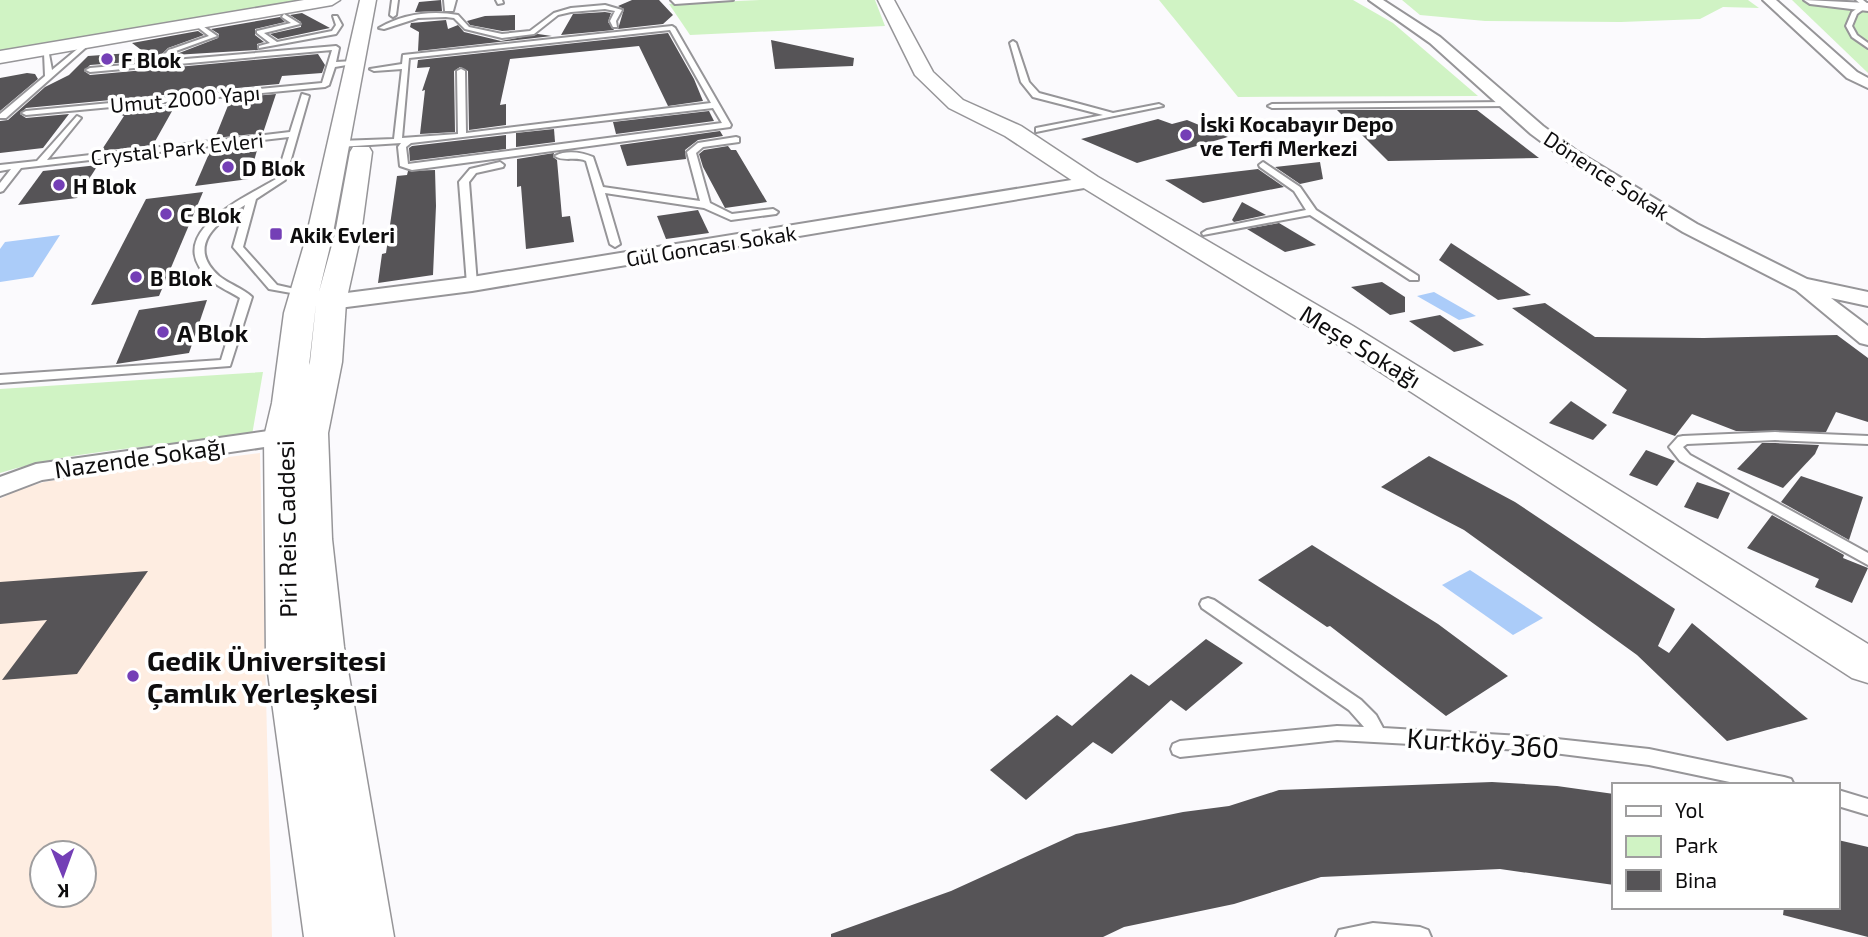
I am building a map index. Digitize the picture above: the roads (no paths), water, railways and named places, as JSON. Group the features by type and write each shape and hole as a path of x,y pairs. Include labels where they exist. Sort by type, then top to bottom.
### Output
{"street":[{"name":"Meşe Sokağı","path":"886,0 925,75 945,96 1013,131 1090,183 1342,333 1868,666"},
{"name":"Meşe Sokağı","path":"906,0 941,57 968,90 989,107 1039,130 1531,429 1868,639"},
{"name":"Dönence Sokak","path":"1375,0 1435,40 1507,104 1572,156 1642,199 1690,228 1800,284 1868,299"},
{"path":"1769,0 1852,75 1868,84"},
{"path":"1810,0 1864,4"},
{"path":"0,57 197,24 334,9"},
{"name":"Piri Reis Caddesi","path":"333,937 289,658 282,437 289,403 299,313 317,298 348,234 367,141 366,66 385,9"},
{"name":"Gül Goncası Sokak","path":"317,298 472,284 1090,183"},
{"path":"1800,284 1868,338"},
{"name":"Piri Reis Caddesi","path":"317,298 326,362 310,433 312,539 324,661 365,937"},
{"name":"Nazende Sokağı","path":"0,487 36,472 282,437"}],"lane":[{"path":"605,8 619,0"},
{"path":"674,0 730,0"},
{"path":"559,3 559,10 566,11 605,8 619,10 613,22 615,26"},
{"path":"1864,4 1854,13 1849,26 1854,36 1868,46"},
{"path":"197,24 214,36 171,51 163,60 224,54 334,33 340,25 334,9"},
{"path":"385,9 411,16 443,13 456,16 467,28 488,34 532,33 566,11"},
{"path":"275,44 259,32 297,24 284,16"},
{"path":"366,66 405,56 671,28 727,125 415,167 404,166 402,147 409,140"},
{"path":"3,116 89,42"},
{"path":"1013,43 1025,82 1036,94 1113,116"},
{"name":"Umut 2000 Yapı","path":"90,70 336,48 366,66"},
{"path":"47,54 49,77"},
{"name":"Umut 2000 Yapı","path":"26,113 324,85 366,66"},
{"path":"461,71 462,135"},
{"name":"Crystal Park Evleri","path":"0,379 226,363 246,297 215,278 203,265 199,246 207,226 226,211 280,180 305,96"},
{"path":"1272,106 1507,104"},
{"path":"367,141 462,135 716,105"},
{"path":"1039,130 1159,106"},
{"path":"40,163 77,118"},
{"name":"Crystal Park Evleri","path":"0,168 295,134"},
{"path":"706,205 691,152 701,145 736,140"},
{"path":"472,284 464,182 473,171 491,166 580,155 590,159 615,244"},
{"path":"1264,165 1297,189 1312,212 1413,278"},
{"path":"0,189 18,166"},
{"path":"599,189 706,205 731,217 773,212"},
{"path":"252,198 238,247 273,287 317,298"},
{"path":"1207,233 1312,212"},
{"path":"1868,440 1807,436 1721,437 1683,440 1676,447 1685,458 1868,560"},
{"path":"1208,604 1349,701 1370,720 1377,736"},
{"name":"Kurtköy 360","path":"1180,749 1337,733 1538,744 1649,757 1774,783"},
{"path":"1840,800 1868,807"},
{"path":"1347,937 1373,933 1420,937"}],"water":[{"path":"60,235 33,277 0,282 0,249 5,242"},
{"path":"1434,292 1476,316 1459,320 1417,296"},
{"path":"1470,570 1543,618 1513,635 1442,585"}],"place":[{"name":"F Blok","path":"107,59"},
{"name":"İski Kocabayır Depo ve Terfi Merkezi","path":"1186,135"},
{"name":"D Blok","path":"228,167"},
{"name":"H Blok","path":"59,185"},
{"name":"C Blok","path":"166,214"},
{"name":"Akik Evleri","path":"276,234"},
{"name":"B Blok","path":"136,277"},
{"name":"A Blok","path":"163,332"},
{"name":"Gedik Üniversitesi Çamlık Yerleşkesi","path":"133,676"}]}
